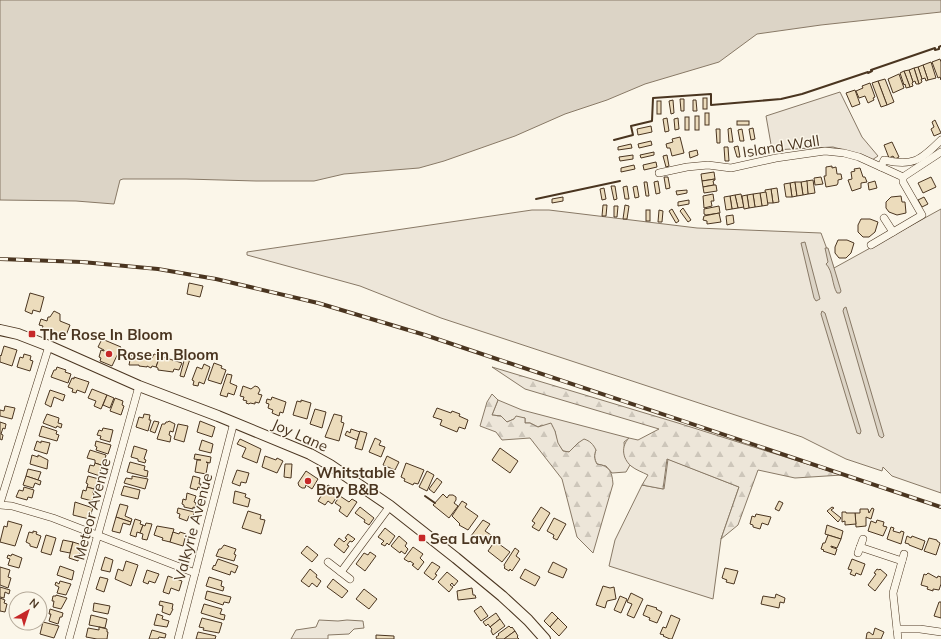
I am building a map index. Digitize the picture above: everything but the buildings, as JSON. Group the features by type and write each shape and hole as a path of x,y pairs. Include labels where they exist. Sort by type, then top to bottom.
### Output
{"street":[{"path":"881,167 884,160 902,164 913,161 924,156 941,140"},
{"name":"Island Wall","path":"659,173 687,167 708,165 731,168 787,156 825,151 852,154 903,177"},
{"path":"871,245 922,215 903,182 903,177 941,152"},
{"path":"884,218 893,232"},
{"name":"Joy Lane","path":"0,330 18,334 139,386 234,422 310,454 350,478 390,506 502,596 546,639"},
{"path":"48,346 0,504 53,518 195,573"},
{"name":"Meteor Avenue","path":"69,639 139,386"},
{"name":"Valkyrie Avenue","path":"178,639 234,422"},
{"path":"341,572 390,506"},
{"path":"863,539 859,550 903,557 893,593 898,639"},
{"path":"328,562 350,579"},
{"path":"897,629 920,629 941,632"}],"green space":[{"path":"840,92 862,137 878,156 872,160 833,147 772,150 766,116"},
{"path":"941,209 941,493 892,476 883,467 882,471 846,459 802,437 441,318 360,286 247,255 247,252 532,210 549,210 697,228 821,233 834,268"},
{"path":"492,367 678,423 842,475 795,478 758,470 738,525 721,539 739,487 667,459 663,489 642,485 648,475 635,469 628,463 624,456 626,441 629,438 638,440 659,429 525,389"},
{"path":"492,394 498,400 492,415 501,416 507,422 514,419 516,416 525,418 525,423 530,423 538,427 551,423 558,443 563,451 569,452 584,439 594,446 596,450 595,460 597,464 605,466 610,470 613,484 593,553 577,537 562,479 530,438 502,440 496,432 480,426 487,402"},
{"path":"498,400 522,410 629,438 624,442 625,457 630,465 626,472 612,473 606,466 597,464 595,460 596,450 578,443 569,452 563,451 557,443 555,431 542,425 538,427 530,423 525,423 525,418 514,419 507,422 501,416 492,415"},
{"path":"668,459 739,487 721,539 713,599 609,566 615,540 642,485 664,489"},
{"path":"319,620 363,621 364,628 354,629 349,634 328,635 328,639 291,639 296,630 316,627"}],"shaded area":[{"path":"0,0 941,0 941,12 821,25 757,34 719,62 645,84 607,100 565,114 515,136 444,161 419,168 344,174 314,181 123,179 120,180 114,204 76,201 0,200"},
{"path":"805,242 820,299 816,301 801,243"},
{"path":"825,248 828,248 841,291 840,293 837,293 835,290 830,270 826,264 828,262"},
{"path":"846,307 884,436 882,438 879,436 843,311"},
{"path":"822,311 825,313 861,431 860,434 857,433 821,314"}],"railway":[{"path":"0,259 82,262 158,269 216,279 318,303 425,335 941,507"}],"wall":[{"path":"614,140 633,135 631,126 652,121 653,98 711,94 711,105 781,99 802,94 868,73 872,71 871,70 935,48 935,50 939,49 941,46"},
{"path":"536,199 620,181"},
{"path":"425,496 435,503"}],"place":[{"name":"The Rose In Bloom","path":"32,334"},
{"name":"Rose in Bloom","path":"109,354"},
{"name":"Whitstable Bay B&B","path":"308,481"},
{"name":"Sea Lawn","path":"422,538"}]}
